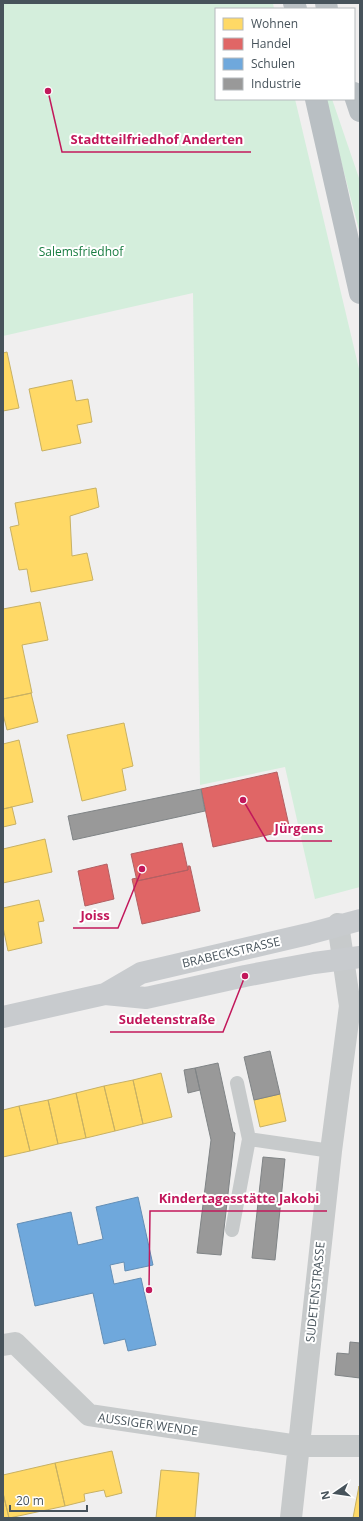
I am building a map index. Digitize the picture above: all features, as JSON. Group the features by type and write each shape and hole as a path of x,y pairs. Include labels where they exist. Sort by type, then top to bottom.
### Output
{"highway":[{"path":"355,96 360,111"},
{"path":"316,100 360,294"}],"main road":[{"name":"BRABECKSTRASSE","path":"3,1017 105,994 141,973 308,934 338,924 360,920"},
{"name":"BRABECKSTRASSE","path":"105,994 146,998 314,963 352,958"}],"street":[{"name":"SUDETENSTRASSE","path":"291,1518 331,1151 350,1006 352,958 338,924"},
{"name":"AUSSIGER WENDE","path":"3,1345 15,1343 89,1415 298,1446"},
{"path":"298,1446 360,1446"}],"lane":[{"path":"232,1230 249,1139 237,1083"},
{"path":"249,1139 331,1151"}],"green space":[{"name":"Salemsfriedhof","path":"3,3 273,3 274,8 215,8 215,100 295,100 360,373 360,887 315,899 285,767 200,785 193,293 3,336"},
{"path":"325,100 332,100 360,181 360,234"}],"building: Wohnen":[{"path":"7,352 19,408 3,411 3,353"},
{"path":"72,380 76,401 88,399 92,422 77,425 81,443 42,451 29,389"},
{"path":"96,488 99,507 70,516 72,556 87,553 93,580 31,592 27,569 19,570 10,527 19,525 15,503"},
{"path":"40,602 48,640 22,645 32,693 3,699 3,609"},
{"path":"31,693 38,722 7,730 3,714 3,699"},
{"path":"124,723 133,766 122,769 126,790 82,801 67,735"},
{"path":"19,740 33,802 3,809 3,744"},
{"path":"12,807 16,824 3,827 3,809"},
{"path":"45,839 52,872 3,883 3,849"},
{"path":"39,900 44,921 38,922 42,943 8,951 3,927 3,908"},
{"path":"161,1073 172,1117 143,1124 133,1080"},
{"path":"133,1080 143,1124 115,1131 104,1086"},
{"path":"104,1086 115,1131 86,1138 76,1093"},
{"path":"76,1093 86,1138 58,1144 48,1100"},
{"path":"280,1094 286,1121 260,1127 254,1100"},
{"path":"48,1100 58,1144 30,1151 19,1106"},
{"path":"19,1106 30,1151 3,1157 3,1110"},
{"path":"112,1451 122,1493 106,1497 104,1490 84,1494 85,1501 65,1506 55,1463"},
{"path":"55,1463 65,1506 9,1518 3,1493 3,1475"},
{"path":"161,1470 199,1473 195,1518 156,1518"},
{"path":"359,1486 360,1518 353,1518"},
{"path":"3,1493 9,1518 3,1518"}],"building: Handel":[{"path":"277,772 290,830 213,847 201,789"},
{"path":"182,843 188,870 137,881 131,854"},
{"path":"107,864 114,899 85,906 78,871"},
{"path":"188,866 190,866 200,911 142,924 132,879 137,878 137,881 188,870"}],"building: Schulen":[{"path":"138,1197 153,1265 125,1271 124,1262 110,1265 114,1284 141,1278 156,1345 128,1351 125,1339 104,1344 93,1293 35,1306 17,1224 71,1212 78,1245 103,1239 96,1207"}],"building: Industrie":[{"path":"201,789 205,811 73,840 68,816"},
{"path":"270,1051 280,1094 254,1100 244,1057"},
{"path":"218,1063 233,1132 235,1133 221,1255 197,1253 211,1140 195,1068"},
{"path":"195,1068 200,1090 188,1093 184,1070"},
{"path":"263,1157 285,1159 275,1260 252,1258"},
{"path":"350,1342 360,1343 360,1378 335,1375 337,1353 349,1354"}],"place":[{"name":"Stadtteilfriedhof Anderten","path":"48,91"},
{"name":"Jürgens","path":"243,800"},
{"name":"Joiss","path":"142,869"},
{"name":"Sudetenstraße","path":"245,976"},
{"name":"Kindertagesstätte Jakobi","path":"149,1290"}]}
